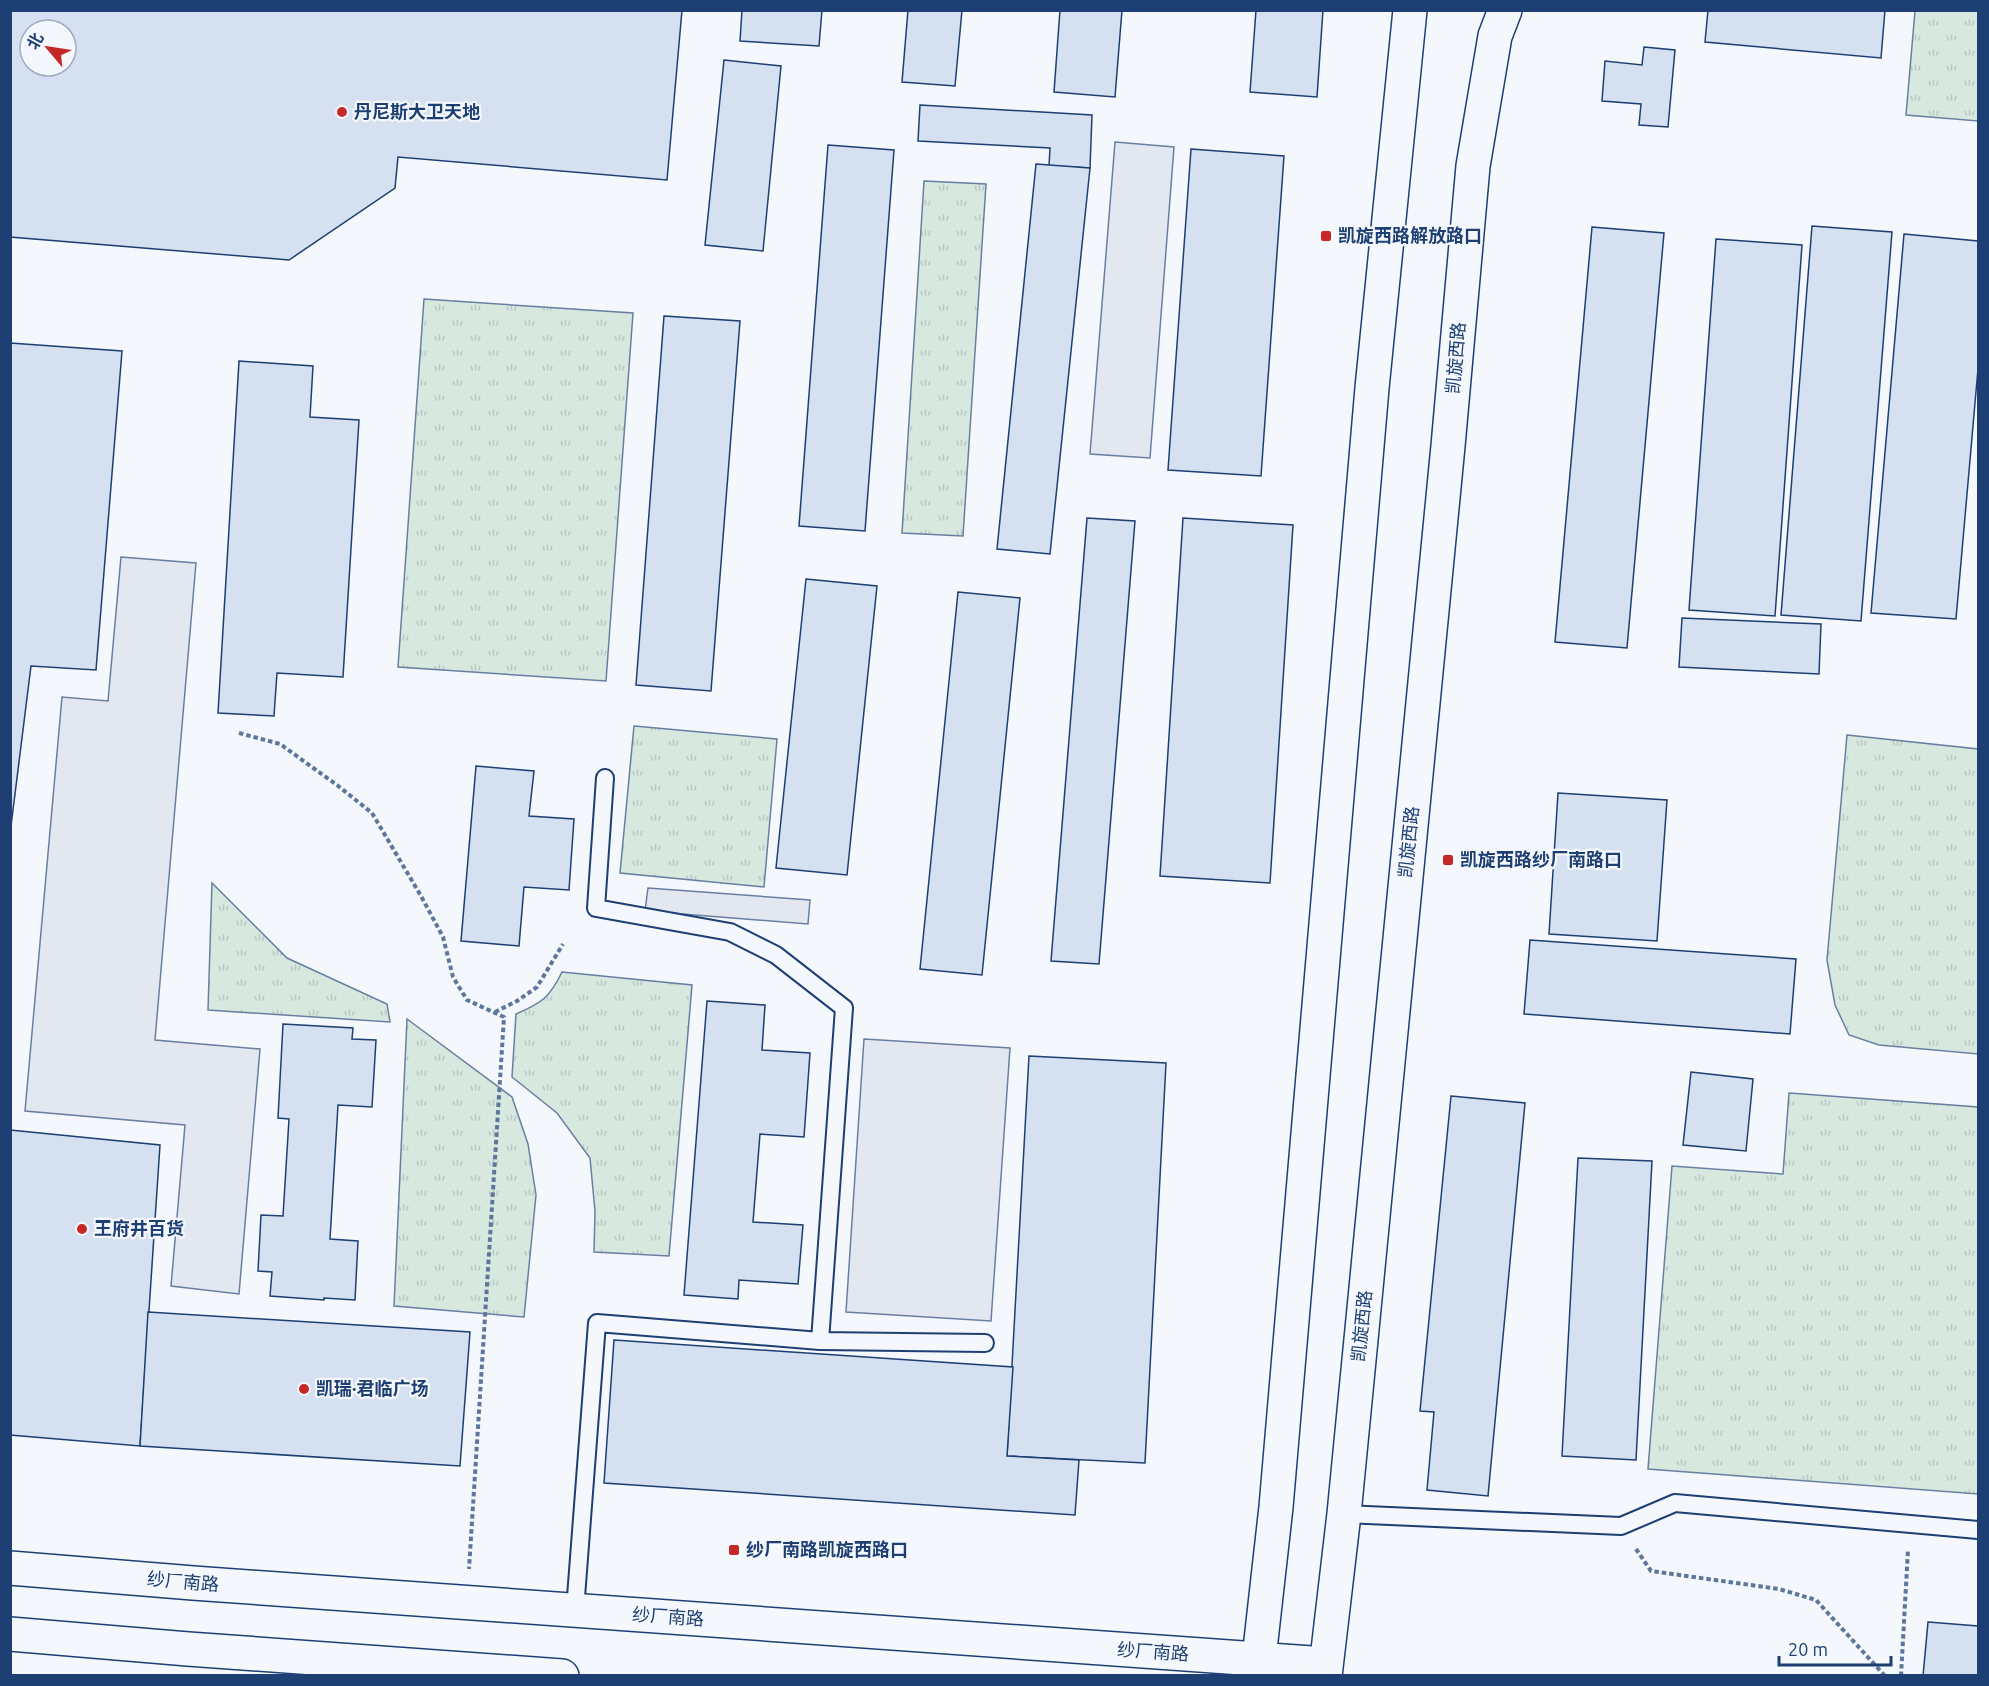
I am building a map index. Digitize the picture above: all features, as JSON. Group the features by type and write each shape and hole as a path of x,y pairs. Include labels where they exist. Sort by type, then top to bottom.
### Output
{"main road":[{"path":"1258,1667 1276,1507 1372,388 1410,10"},
{"name":"凯旋西路","path":"1326,1670 1344,1514 1473,166 1495,36 1504,10"},
{"name":"纱厂南路","path":"10,1568 575,1610 1258,1667 1326,1670"},
{"path":"10,1634 562,1676"}],"lane":[{"path":"605,778 596,908 730,932 776,955 844,1008 820,1341"},
{"path":"575,1610 597,1323 820,1341 985,1343"},
{"path":"1344,1514 1621,1526 1674,1503 1978,1530"}],"path":[{"path":"239,733 280,744 337,784 372,813 443,937 453,977 467,1000 504,1017 467,1602"},
{"path":"494,1013 537,987 562,944"},
{"path":"1901,1676 1909,1524"},
{"path":"1621,1526 1651,1571 1779,1590 1816,1600 1885,1676"}],"green space":[{"path":"1915,11 1978,11 1978,121 1906,115"},
{"path":"924,181 986,184 963,536 902,533"},
{"path":"424,299 633,313 606,681 398,667"},
{"path":"634,726 777,739 764,887 620,873"},
{"path":"1847,735 1978,749 1978,1054 1879,1045 1849,1035 1835,1005 1827,960"},
{"path":"212,883 287,958 387,1004 390,1022 208,1010"},
{"path":"562,972 692,985 669,1256 594,1252 595,1211 590,1158 557,1113 512,1077 516,1014 544,998"},
{"path":"407,1019 512,1097 528,1144 536,1195 524,1317 394,1306"},
{"path":"1789,1093 1978,1107 1978,1494 1648,1469 1672,1166 1783,1174"}],"shaded area":[{"path":"1115,142 1174,147 1150,458 1090,454"},
{"path":"121,557 196,563 155,1040 260,1049 239,1294 171,1286 185,1125 25,1111 62,697 108,701"},
{"path":"648,888 810,900 808,924 645,911"},
{"path":"864,1039 1010,1048 991,1321 846,1312"}],"building":[{"name":"丹尼斯大卫天地","path":"10,10 682,10 667,180 398,157 395,188 289,260 10,237"},
{"path":"742,10 822,10 819,46 740,41"},
{"path":"908,10 962,10 955,86 902,82"},
{"path":"1060,10 1122,10 1115,97 1054,92"},
{"path":"1256,10 1323,10 1317,97 1250,92"},
{"path":"1708,10 1885,10 1881,58 1705,42"},
{"path":"1644,47 1675,50 1668,127 1639,125 1641,104 1602,101 1605,61 1642,65"},
{"path":"724,60 781,66 763,251 705,245"},
{"path":"920,105 1092,115 1090,168 1049,166 1050,148 918,141"},
{"path":"828,145 894,150 865,531 799,526"},
{"path":"1191,149 1284,156 1261,476 1168,470"},
{"path":"1036,164 1090,168 1050,554 997,549"},
{"path":"1812,226 1892,232 1861,621 1781,615"},
{"path":"1592,227 1664,233 1627,648 1555,642"},
{"path":"1904,234 1978,241 1978,369 1956,619 1871,613"},
{"path":"1716,239 1802,245 1775,616 1689,610"},
{"path":"664,316 740,321 711,691 636,685"},
{"path":"10,343 122,351 96,670 31,666 10,834"},
{"path":"239,361 313,366 310,417 359,420 343,677 277,673 274,716 218,713"},
{"path":"1087,518 1135,521 1099,964 1051,961"},
{"path":"1183,518 1293,525 1270,883 1160,876"},
{"path":"806,579 877,586 847,875 776,868"},
{"path":"958,592 1020,598 982,975 920,969"},
{"path":"1682,618 1821,624 1819,674 1679,667"},
{"path":"476,766 534,771 529,816 574,819 569,890 524,887 519,946 461,941"},
{"path":"1558,793 1667,800 1657,941 1549,934"},
{"path":"1530,940 1796,959 1790,1034 1524,1014"},
{"path":"707,1001 765,1005 762,1050 810,1053 804,1137 760,1134 753,1222 803,1225 798,1284 739,1280 738,1299 684,1295"},
{"path":"283,1024 353,1028 352,1039 376,1040 372,1107 338,1105 330,1239 358,1241 355,1300 270,1296 272,1272 258,1271 261,1215 283,1216 289,1119 278,1118"},
{"path":"1029,1056 1166,1063 1145,1463 1007,1456"},
{"path":"1691,1072 1753,1079 1746,1151 1683,1145"},
{"path":"1451,1096 1525,1103 1488,1496 1427,1490 1434,1412 1420,1411"},
{"name":"王府井百货","path":"10,1130 160,1145 140,1446 10,1435"},
{"path":"1578,1158 1652,1161 1636,1460 1562,1456"},
{"name":"凯瑞·君临广场","path":"148,1312 470,1332 460,1466 140,1446"},
{"path":"614,1340 1013,1367 1007,1456 1079,1460 1075,1515 604,1483"},
{"path":"1928,1622 1978,1626 1978,1676 1923,1676"}],"place":[{"name":"丹尼斯大卫天地","path":"342,112"},
{"name":"凯旋西路解放路口","path":"1326,236"},
{"name":"凯旋西路纱厂南路口","path":"1448,860"},
{"name":"王府井百货","path":"82,1229"},
{"name":"凯瑞·君临广场","path":"304,1389"},
{"name":"纱厂南路凯旋西路口","path":"734,1550"}]}
